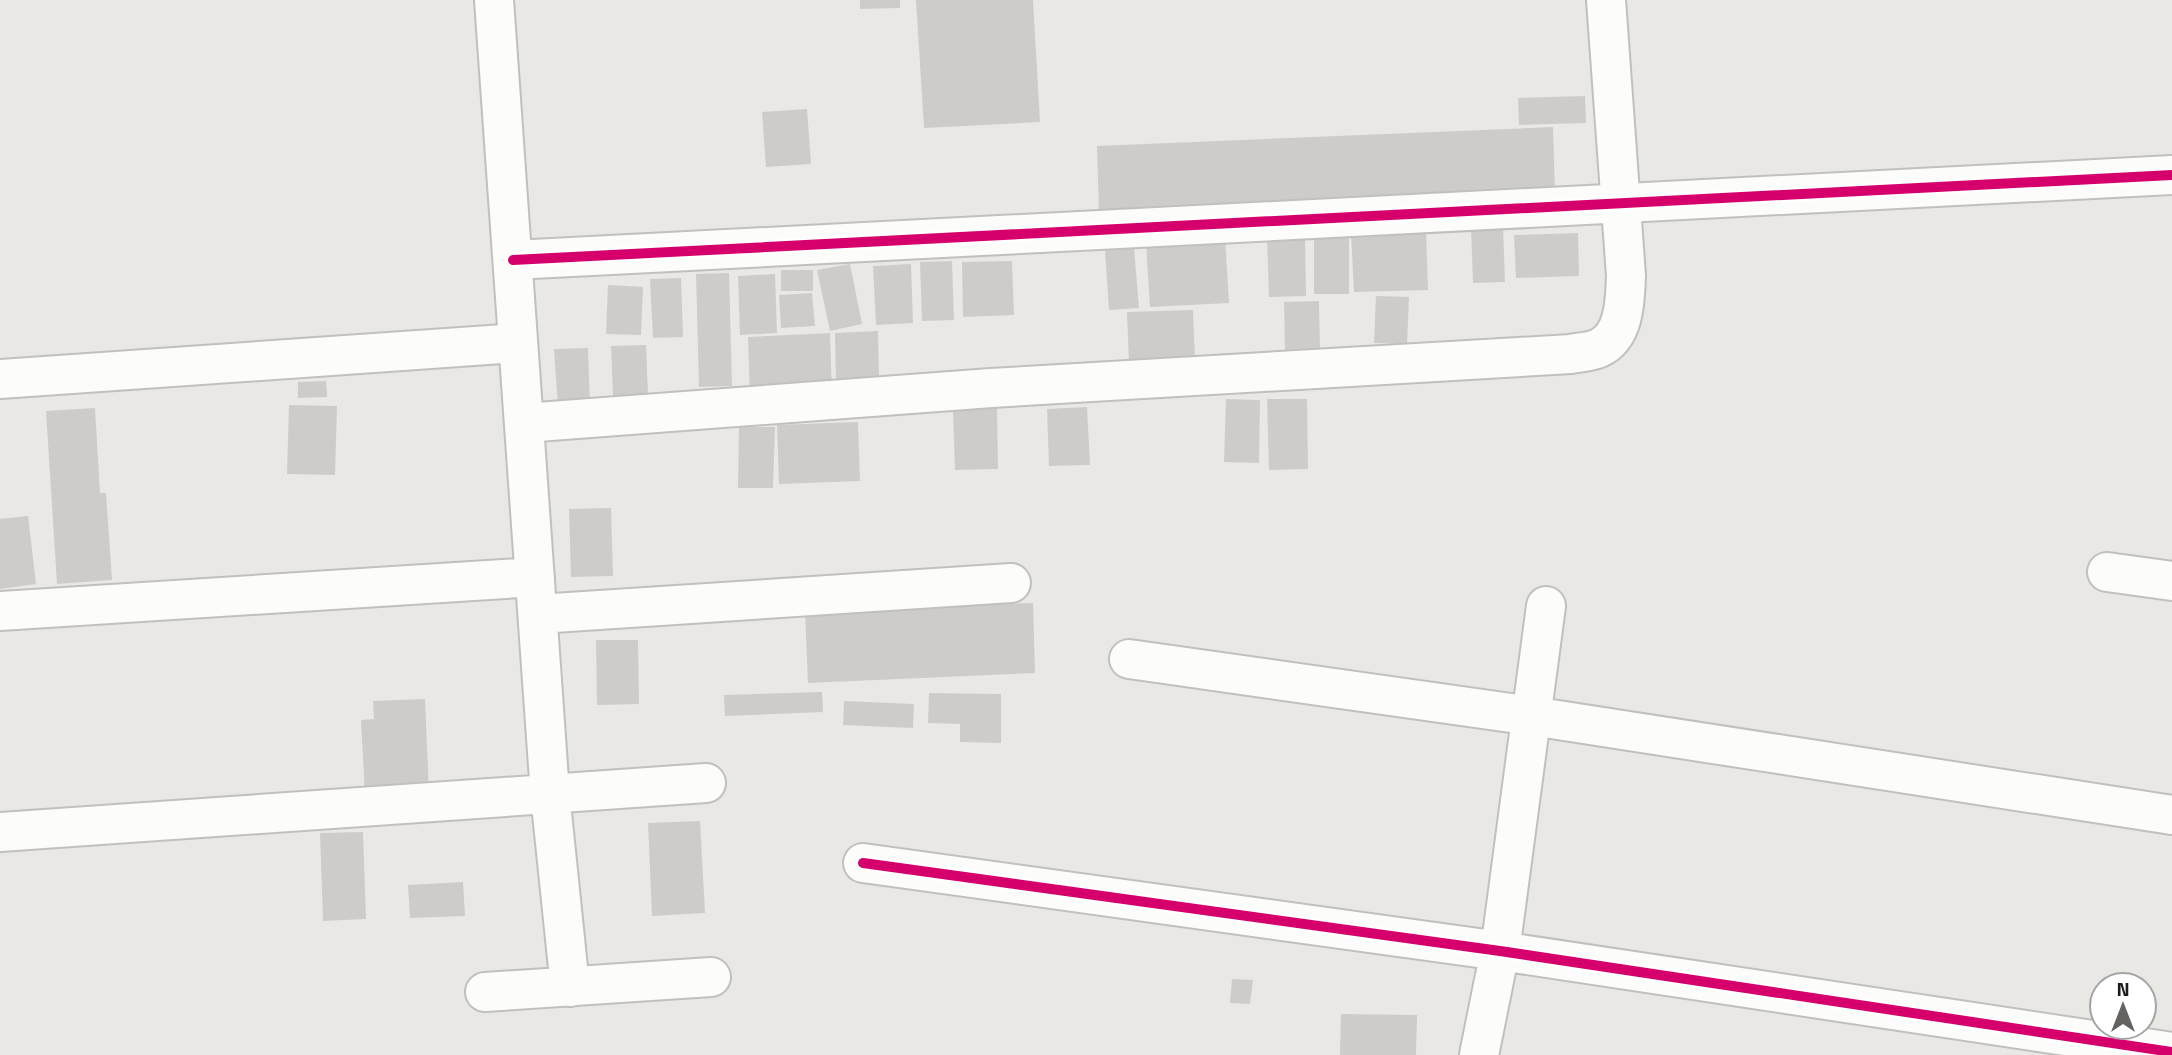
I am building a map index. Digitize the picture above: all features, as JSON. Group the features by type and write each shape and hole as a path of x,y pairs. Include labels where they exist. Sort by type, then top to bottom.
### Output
{"street":[{"path":"495,0 550,794 570,987"},
{"path":"524,423 991,388 1571,354 1601,348 1617,330 1624,310 1626,276 1606,0"},
{"path":"513,260 2172,175"},
{"path":"0,379 518,343"},
{"path":"2107,572 2172,581"},
{"path":"0,611 535,577"},
{"path":"538,614 1011,583"},
{"path":"1479,1055 1500,951 1546,606"},
{"path":"1129,659 1532,716 2172,815"},
{"path":"0,832 706,783"},
{"path":"863,863 1500,951 2172,1052"},
{"path":"485,992 711,977"}],"building":[{"path":"860,0 900,0 900,8 860,9"},
{"path":"916,0 1033,0 1040,122 924,128"},
{"path":"1585,96 1586,123 1519,125 1518,98"},
{"path":"807,109 811,164 766,167 762,112"},
{"path":"1553,127 1555,193 1099,212 1097,146"},
{"path":"1503,226 1505,282 1473,283 1471,227"},
{"path":"1426,230 1428,290 1354,292 1351,233"},
{"path":"1349,233 1349,294 1314,294 1314,234"},
{"path":"1578,233 1579,276 1516,278 1514,235"},
{"path":"1305,235 1306,296 1269,297 1267,236"},
{"path":"1225,238 1229,303 1150,307 1146,242"},
{"path":"1134,248 1139,308 1109,310 1105,250"},
{"path":"952,261 954,320 922,321 920,262"},
{"path":"1012,261 1014,315 963,317 962,262"},
{"path":"850,264 862,324 830,331 817,270"},
{"path":"911,264 913,323 876,325 873,266"},
{"path":"781,270 813,270 813,291 781,291"},
{"path":"729,273 732,386 699,387 696,274"},
{"path":"775,274 777,333 740,335 738,276"},
{"path":"681,278 683,337 653,338 650,279"},
{"path":"608,285 643,287 641,335 606,334"},
{"path":"812,293 815,326 781,328 779,295"},
{"path":"1376,296 1409,297 1407,344 1374,343"},
{"path":"1319,301 1320,349 1285,350 1284,302"},
{"path":"1193,310 1195,360 1129,362 1127,312"},
{"path":"878,331 879,381 836,383 835,333"},
{"path":"830,333 832,393 750,396 748,337"},
{"path":"646,345 648,395 613,396 611,346"},
{"path":"588,348 590,405 558,406 554,349"},
{"path":"326,381 327,397 298,398 298,382"},
{"path":"1226,399 1260,400 1259,463 1224,462"},
{"path":"1267,399 1307,399 1308,469 1269,470"},
{"path":"289,405 337,406 335,475 287,474"},
{"path":"1087,407 1090,465 1049,466 1047,409"},
{"path":"95,408 100,493 106,493 112,580 57,584 46,411"},
{"path":"997,408 998,469 955,470 953,410"},
{"path":"858,422 860,481 779,484 777,425"},
{"path":"739,427 775,427 773,488 738,488"},
{"path":"611,508 613,576 571,577 569,509"},
{"path":"28,516 36,584 0,589 0,519"},
{"path":"1033,603 1035,673 808,683 805,610"},
{"path":"596,640 638,640 639,704 597,705"},
{"path":"822,692 823,712 725,716 724,695"},
{"path":"929,693 1001,694 1001,743 960,742 960,724 928,723"},
{"path":"425,699 429,793 365,796 361,720 374,719 373,701"},
{"path":"844,701 914,704 913,728 843,725"},
{"path":"700,821 705,913 652,916 648,823"},
{"path":"363,832 366,919 323,921 320,833"},
{"path":"463,882 465,916 410,918 408,885"},
{"path":"1232,979 1253,980 1250,1004 1230,1003"},
{"path":"1341,1014 1417,1015 1416,1055 1340,1055"}],"cycle path":[{"path":"513,260 2172,175"},
{"path":"863,863 1500,951 2172,1052"}]}
